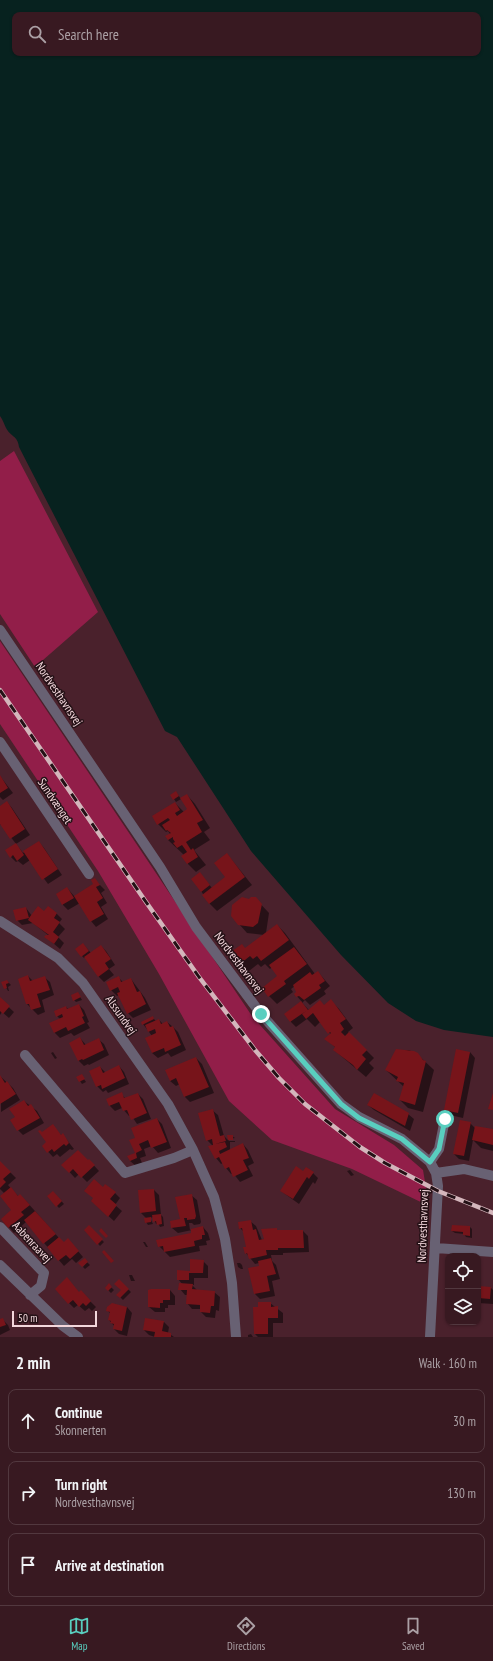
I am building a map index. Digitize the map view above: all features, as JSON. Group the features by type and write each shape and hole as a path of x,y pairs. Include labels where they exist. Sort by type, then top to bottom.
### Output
{"street":[{"name":"Nordvesthavnsvej","path":"0,630 160,867 196,927 261,1014 341,1104 359,1118 402,1139 430,1162 436,1173 438,1186 436,1248 430,1337"},
{"name":"Sundvænget","path":"0,742 88,874"},
{"name":"Alssundvej","path":"0,921 58,958 83,983 168,1104 193,1150 214,1197 225,1239 232,1283 236,1337"},
{"path":"25,1055 124,1173 174,1158 193,1150"},
{"path":"430,1162 439,1149 445,1119"},
{"path":"436,1173 464,1169 493,1176"},
{"name":"Aabenraavej","path":"0,1227 44,1273 40,1286 30,1295"},
{"path":"436,1248 493,1252"},
{"path":"0,1265 63,1326 78,1337"}],"shaded area":[{"path":"14,451 98,612 35,667 0,614 0,461"},
{"path":"0,641 252,1016 335,1109 394,1145 423,1170 429,1206 352,1169 272,1140 229,1101 159,974 98,871 0,724"}],"water":[{"path":"0,0 493,0 493,1037 444,1030 416,1021 388,1003 341,955 251,851 177,737 165,731 16,439 8,431 0,416"}],"building":[{"path":"0,775 8,788 0,793"},
{"path":"176,791 179,796 173,800 170,795"},
{"path":"187,794 203,820 197,823 202,832 186,842 191,850 193,848 198,857 187,864 181,856 187,852 182,845 177,848 173,843 175,842 173,837 168,840 165,836 171,833 167,830 166,831 162,825 170,820 168,818 157,825 152,816 175,802 180,810 175,813 177,816 187,809 180,798"},
{"path":"7,801 25,829 10,839 0,824 0,806"},
{"path":"39,841 58,869 42,880 23,851"},
{"path":"16,843 24,855 17,861 13,855 10,858 5,850"},
{"path":"227,853 245,877 209,904 202,895 225,877 214,863"},
{"path":"200,872 210,885 201,892 191,879"},
{"path":"95,878 100,885 96,887 103,898 97,902 104,914 90,922 74,896 93,884 91,880"},
{"path":"67,887 74,898 62,905 56,894"},
{"path":"242,897 249,899 251,897 256,897 262,904 258,923 253,927 238,925 231,916 232,905"},
{"path":"38,906 44,911 48,906 57,913 54,918 60,922 53,932 59,937 54,944 44,937 49,935 28,920"},
{"path":"26,907 29,918 16,921 13,910"},
{"path":"277,924 289,940 261,961 257,956 253,959 250,956 240,964 231,952 242,944 245,948"},
{"path":"83,943 89,951 81,957 75,949"},
{"path":"101,945 111,959 105,963 109,969 98,977 84,957"},
{"path":"294,947 307,964 284,981 286,984 268,997 262,988 277,976 269,965"},
{"path":"318,971 325,981 319,985 321,988 304,1000 299,996 296,997 294,994 296,992 293,985 310,972 312,975"},
{"path":"28,975 30,981 45,976 50,990 37,994 41,1007 31,1010 29,1004 26,1004 18,979"},
{"path":"119,976 121,982 131,978 137,992 140,991 146,1004 127,1014 117,993 120,992 118,987 110,991 106,982"},
{"path":"7,980 9,983 6,984 7,988 4,989 1,982"},
{"path":"78,992 81,997 73,1001 71,995"},
{"path":"0,997 10,1006 3,1014 0,1011"},
{"path":"331,999 346,1019 340,1023 344,1029 341,1032 345,1036 349,1032 367,1050 362,1055 366,1059 357,1070 353,1065 333,1050 335,1047 324,1039 331,1033 330,1032 328,1034 313,1013 306,1019 302,1014 306,1011 290,1022 284,1014 301,1001 308,1010 320,1000 324,1005"},
{"path":"79,1004 85,1023 68,1031 66,1027 54,1033 49,1023 63,1017 62,1014 56,1017 54,1011 66,1006 67,1009"},
{"path":"153,1016 154,1019 142,1025 141,1022"},
{"path":"159,1019 161,1024 167,1021 170,1027 173,1026 181,1045 165,1052 164,1048 152,1053 145,1038 156,1033 155,1029 148,1032 145,1025"},
{"path":"80,1037 84,1045 99,1038 104,1050 78,1061 69,1043"},
{"path":"396,1049 414,1051 426,1061 415,1105 399,1100 404,1083 396,1081 398,1077 385,1070"},
{"path":"456,1049 470,1052 458,1113 444,1110"},
{"path":"196,1057 209,1087 184,1097 176,1078 170,1081 165,1070"},
{"path":"119,1065 125,1078 102,1089 101,1085 96,1087 89,1071 100,1066 103,1073"},
{"path":"82,1074 85,1079 79,1082 76,1077"},
{"path":"0,1075 5,1083 7,1081 16,1094 0,1104"},
{"path":"122,1092 124,1098 138,1093 147,1113 131,1120 127,1110 123,1111 119,1102 109,1106 106,1099"},
{"path":"374,1093 409,1113 405,1126 367,1105"},
{"path":"493,1093 493,1110 488,1109"},
{"path":"24,1100 28,1106 31,1104 40,1118 17,1131 10,1120 15,1117 9,1109"},
{"path":"213,1109 220,1136 224,1135 226,1141 215,1144 225,1142 227,1147 219,1151 220,1154 243,1143 249,1158 243,1160 248,1170 233,1177 229,1167 225,1169 219,1157 215,1159 208,1146 213,1145 212,1139 206,1141 198,1113"},
{"path":"157,1118 167,1142 151,1148 148,1140 139,1144 142,1150 136,1153 137,1158 130,1161 127,1156 135,1153 129,1140 135,1138 131,1128"},
{"path":"460,1120 471,1122 464,1156 453,1154"},
{"path":"53,1124 61,1135 63,1133 69,1143 66,1146 64,1144 54,1152 52,1149 47,1153 42,1146 46,1142 38,1131 40,1130 42,1132"},
{"path":"475,1126 493,1129 493,1145 472,1140"},
{"path":"227,1135 233,1135 233,1140 228,1140"},
{"path":"78,1150 95,1165 81,1178 73,1169 69,1173 61,1165"},
{"path":"0,1161 11,1172 3,1179 6,1182 0,1188"},
{"path":"296,1166 303,1171 306,1167 314,1172 309,1179 307,1177 293,1199 280,1191"},
{"path":"94,1179 103,1187 105,1184 116,1192 110,1199 117,1205 108,1217 91,1201 93,1198 84,1191"},
{"path":"11,1187 18,1196 20,1194 30,1205 21,1212 24,1215 8,1228 1,1219 11,1210 0,1196"},
{"path":"154,1189 156,1211 140,1213 138,1190"},
{"path":"53,1191 62,1201 56,1207 47,1196"},
{"path":"192,1194 196,1216 195,1219 187,1220 187,1218 184,1218 186,1226 171,1228 170,1221 180,1219 175,1197"},
{"path":"35,1211 56,1234 43,1244 24,1220"},
{"path":"161,1214 162,1224 157,1225 156,1221 153,1222 152,1215"},
{"path":"151,1217 151,1222 145,1223 144,1218"},
{"path":"251,1220 253,1230 256,1229 259,1240 264,1239 261,1229 277,1228 277,1230 303,1230 304,1248 278,1248 278,1250 266,1250 267,1255 249,1259 247,1253 245,1254 243,1247 246,1247 242,1228 239,1229 238,1222"},
{"path":"89,1225 103,1239 97,1245 84,1230"},
{"path":"452,1225 470,1226 470,1236 463,1235 463,1232 451,1231"},
{"path":"203,1226 205,1235 202,1235 202,1239 194,1241 195,1246 164,1252 163,1246 158,1247 156,1240 191,1233 191,1229"},
{"path":"101,1228 108,1236 106,1238 99,1231"},
{"path":"59,1237 64,1242 68,1238 79,1251 70,1259 66,1255 58,1261 47,1247"},
{"path":"104,1250 114,1261 111,1263 102,1252"},
{"path":"85,1258 88,1262 82,1267 78,1263"},
{"path":"271,1258 276,1274 267,1276 270,1291 254,1294 248,1268 259,1266 258,1261"},
{"path":"190,1259 204,1260 203,1273 189,1273 189,1280 177,1280 177,1270 190,1271"},
{"path":"67,1277 79,1292 81,1290 91,1301 86,1306 83,1303 79,1307 73,1300 68,1304 55,1289"},
{"path":"119,1279 129,1289 120,1298 116,1295 121,1290 114,1284"},
{"path":"109,1283 112,1287 108,1291 105,1288"},
{"path":"179,1283 193,1284 192,1289 215,1291 214,1306 211,1306 210,1313 200,1312 200,1305 186,1304 187,1290 178,1290"},
{"path":"481,1286 491,1287 490,1299 481,1298"},
{"path":"170,1289 170,1300 163,1300 163,1303 160,1303 160,1308 148,1307 148,1290"},
{"path":"258,1302 271,1302 271,1307 278,1306 278,1318 268,1318 268,1334 254,1334 253,1307 258,1307"},
{"path":"112,1303 127,1307 122,1331 113,1329 114,1324 110,1323 111,1321 108,1320 110,1312 106,1311 107,1307"},
{"path":"3,1318 6,1325 0,1327 0,1319"},
{"path":"145,1318 164,1321 162,1331 171,1333 171,1337 154,1337 155,1332 143,1330"}],"railway":[{"path":"0,690 199,977 255,1050 279,1078 305,1104 360,1147 385,1163 438,1191 493,1213"}],"route":[{"path":"261,1014 341,1104 359,1118 402,1139 430,1162 439,1149 445,1119"}]}
